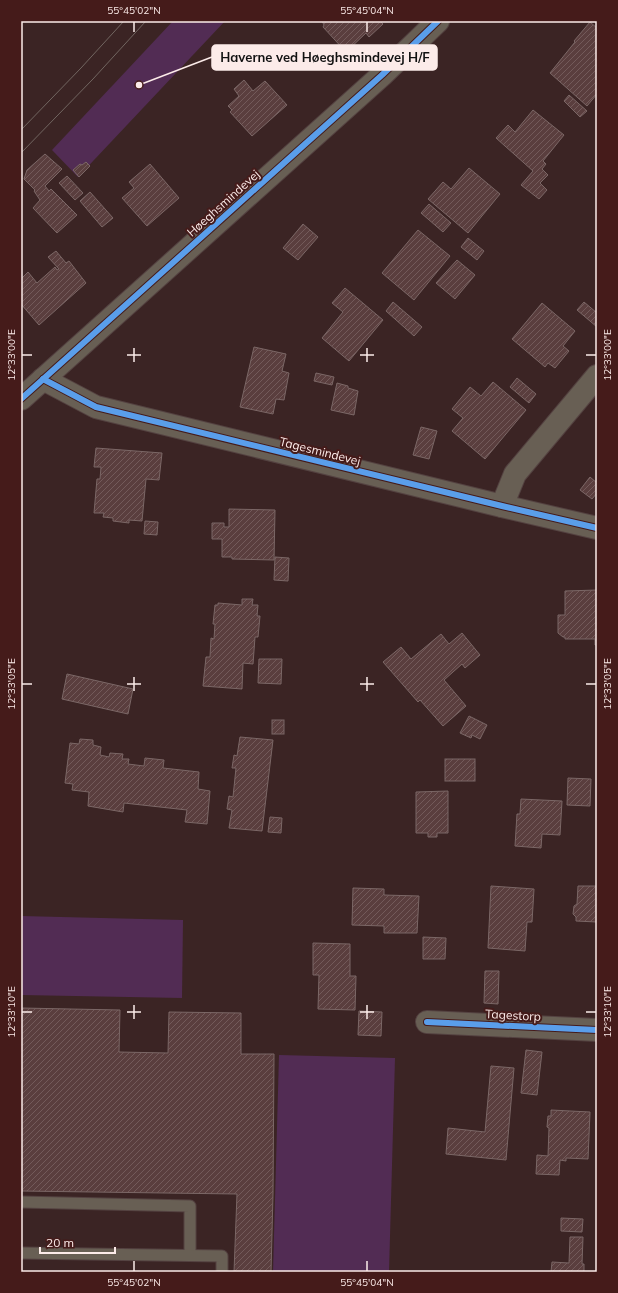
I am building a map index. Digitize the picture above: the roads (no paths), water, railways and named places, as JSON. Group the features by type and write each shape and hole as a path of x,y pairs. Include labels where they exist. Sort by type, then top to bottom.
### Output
{"street":[{"name":"Høeghsmindevej","path":"21,399 382,75 438,21"},
{"path":"502,506 515,474 597,376"},
{"name":"Tagesmindevej","path":"43,379 96,407 597,528"},
{"name":"Tagestorp","path":"427,1022 597,1030"}],"lane":[{"path":"21,1202 190,1206 190,1255"},
{"path":"21,1253 222,1256 222,1272"}],"tram line":[{"path":"21,130 124,21"},
{"path":"21,153 93,79 146,21"}],"place":[{"name":"Haverne ved Høeghsmindevej H/F","path":"139,85"}]}
